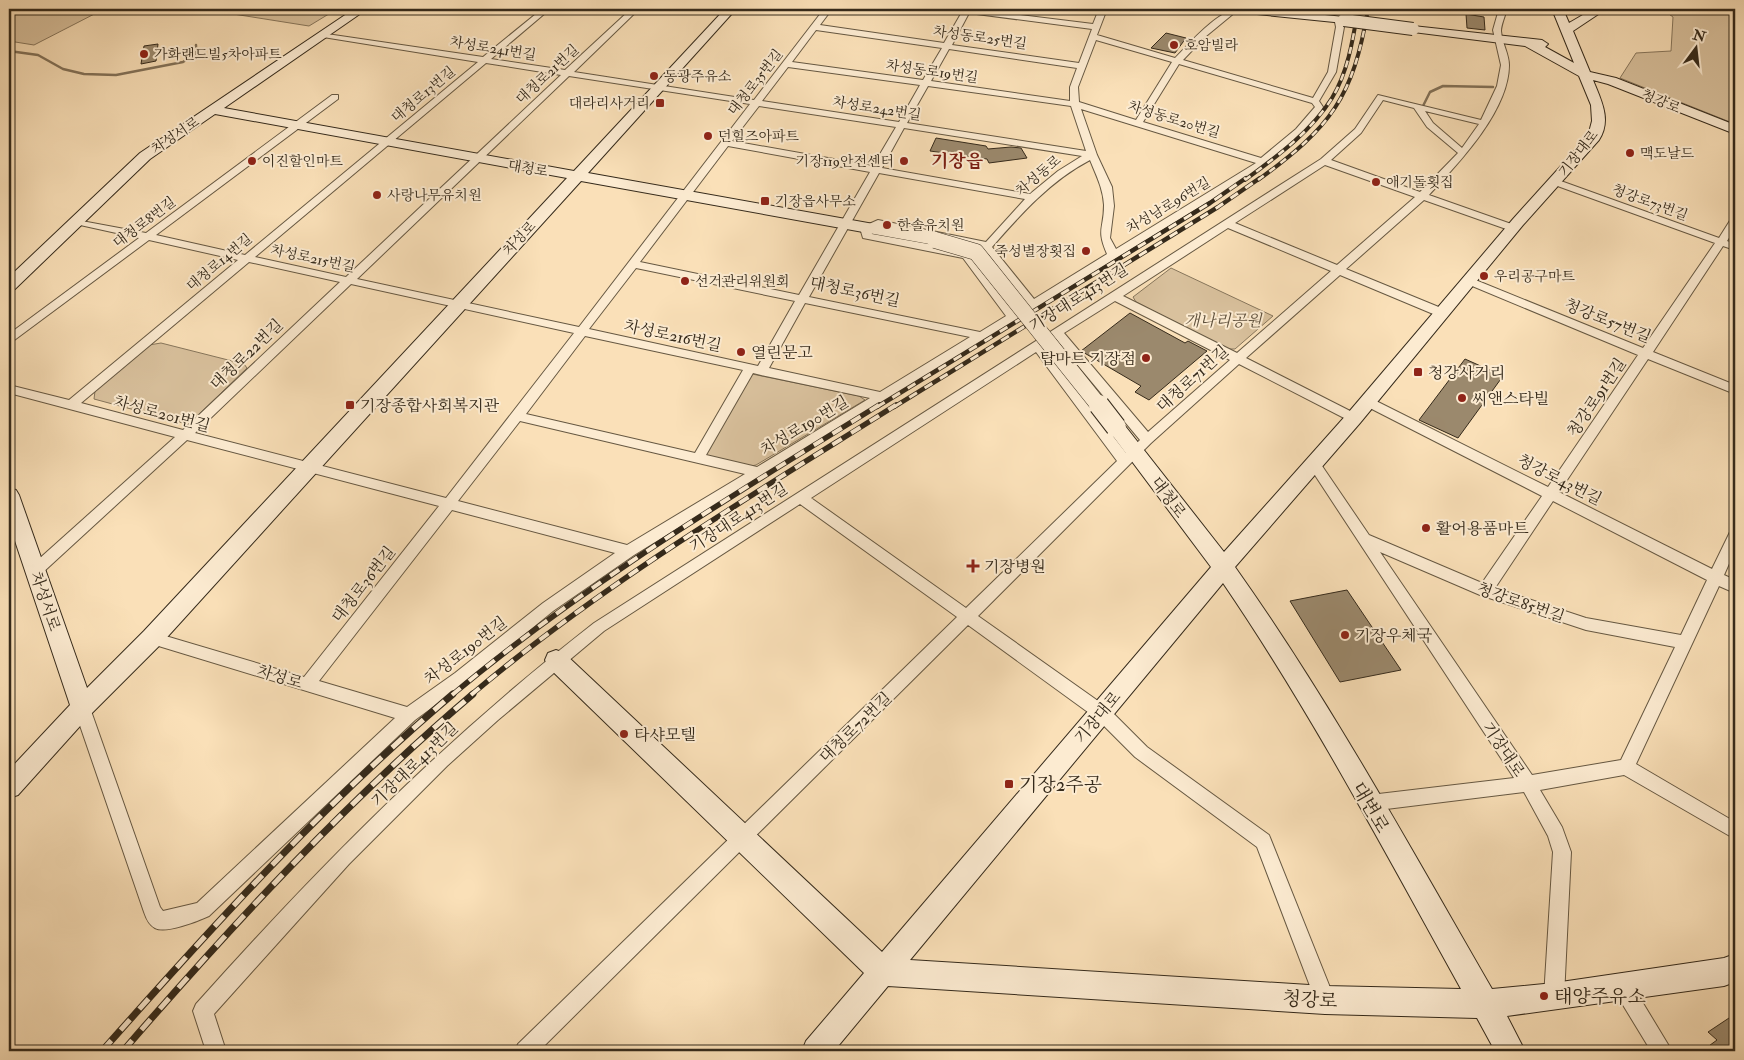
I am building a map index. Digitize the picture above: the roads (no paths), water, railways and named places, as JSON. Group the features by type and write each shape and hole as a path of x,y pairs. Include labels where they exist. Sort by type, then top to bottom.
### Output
{"main road":[{"name":"차성서로","path":"9,286 145,156 362,9"},
{"path":"1236,9 1269,10 1574,48"},
{"path":"1294,9 1337,19"},
{"name":"기장대로","path":"816,1051 1222,568 1368,402 1513,228 1555,182 1598,130 1597,105 1558,9"},
{"path":"1566,30 1600,9"},
{"name":"차성로","path":"9,787 82,708 152,638 729,10"},
{"path":"1529,43 1586,76"},
{"name":"청강로","path":"1586,76 1612,80 1735,130"},
{"name":"대청로","path":"212,110 963,246 976,252 1136,452 1222,568"},
{"name":"차성서로","path":"9,495 82,708"},
{"name":"대변로","path":"1222,568 1261,624 1370,803 1511,1051"},
{"path":"556,660 883,972"},
{"name":"청강로","path":"883,972 1325,1000 1484,1004 1554,997 1724,972 1735,968"}],"street":[{"name":"대청로13번길","path":"386,142 546,9"},
{"name":"대청로21번길","path":"476,158 635,9"},
{"path":"704,9 729,10"},
{"name":"대청로35번길","path":"685,195 828,9"},
{"path":"953,9 1096,27"},
{"path":"1103,9 1074,87 1075,104 1092,155 1107,187 1109,206 1105,238 1113,255"},
{"path":"1139,122 1178,60 1202,35 1236,9"},
{"path":"1498,39 1497,30 1503,9"},
{"path":"698,458 802,298 967,10"},
{"path":"1094,37 1315,100 1332,72 1340,27 1337,19"},
{"name":"차성동로25번길","path":"814,27 1083,66"},
{"name":"차성로241번길","path":"323,35 658,88"},
{"name":"대청로71번길","path":"1136,452 1423,195 1463,153 1484,123 1504,76 1504,59 1498,39"},
{"name":"차성동로19번길","path":"786,64 1075,104"},
{"name":"차성로242번길","path":"658,88 1092,155"},
{"name":"대청로8번길","path":"9,340 335,97"},
{"name":"기장대로413번길","path":"216,1051 202,1011 273,930 428,771 556,660 599,627 1036,344 1228,224 1324,161 1358,131 1381,97 1418,106"},
{"name":"차성남로96번길","path":"1012,316 1264,162 1315,116 1319,107 1315,100"},
{"name":"차성동로20번길","path":"1075,104 1139,122 1264,162"},
{"path":"1418,106 1484,123"},
{"path":"1418,106 1430,125 1463,153"},
{"name":"대청로14번길","path":"70,406 386,142"},
{"path":"725,143 1030,197"},
{"name":"차성동로","path":"987,247 1030,197 1073,164 1092,155"},
{"name":"대청로22번길","path":"36,571 184,436 476,158"},
{"path":"1324,161 1513,228"},
{"name":"청강로73번길","path":"1555,182 1735,247"},
{"name":"대청로36번길","path":"308,684 517,416 685,195"},
{"name":"차성로215번길","path":"75,221 456,305"},
{"name":"청강로91번길","path":"1484,591 1735,221"},
{"path":"1012,316 967,256 956,252 867,236 865,228 878,223 969,240 987,247 1032,304"},
{"path":"1228,224 1442,313"},
{"name":"대청로36번길","path":"633,264 982,336"},
{"name":"청강로57번길","path":"1469,281 1735,390"},
{"path":"1113,295 1354,418"},
{"name":"차성로216번길","path":"456,305 883,397"},
{"name":"차성로190번길","path":"82,708 153,912 160,920 183,917 203,910 409,715 460,678 548,607 629,551 883,397 1012,316"},
{"name":"대청로","path":"1056,332 1136,452"},
{"name":"대청로","path":"1036,344 1136,452"},
{"name":"차성로201번길","path":"9,389 308,469"},
{"name":"청강로43번길","path":"1368,402 1735,587"},
{"path":"517,416 758,472"},
{"name":"대청로72번길","path":"524,1051 1136,452"},
{"name":"기장대로","path":"1313,464 1528,784 1556,833 1562,852 1554,997"},
{"path":"308,469 629,551"},
{"path":"800,497 1102,713 1141,752 1263,841 1325,1000"},
{"path":"1626,767 1735,536"},
{"name":"청강로85번길","path":"1363,539 1484,591 1586,624 1685,642"},
{"name":"차성로","path":"152,638 409,715"},
{"path":"1370,803 1528,784 1626,767 1735,831"},
{"path":"1622,987 1662,1051"}],"waterway":[{"path":"9,51 38,55 63,69 84,74 116,75 183,62 196,53 196,45"},
{"path":"1423,106 1430,92 1443,86 1493,87"}],"railway":[{"path":"1245,180 1281,153 1303,133 1332,98 1346,66 1358,9"},
{"path":"1258,180 1304,143 1335,108 1355,66 1368,9"},
{"path":"877,407 1210,203 1246,178"},
{"path":"894,407 1218,207 1260,178"},
{"path":"452,695 502,654 606,578 714,507 879,405"},
{"path":"471,695 521,654 625,578 732,507 896,405"},
{"path":"102,1051 228,912 315,821 406,735 453,694"},
{"path":"123,1051 248,911 335,821 426,735 473,694"}],"place":[{"name":"호암빌라","path":"1174,45"},
{"name":"가화랜드빌5차아파트","path":"144,54"},
{"name":"동광주유소","path":"654,76"},
{"name":"대라리사거리","path":"660,103"},
{"name":"던힐즈아파트","path":"708,136"},
{"name":"맥도날드","path":"1630,153"},
{"name":"이진할인마트","path":"252,161"},
{"name":"기장119안전센터","path":"904,161"},
{"name":"애기돌횟집","path":"1376,182"},
{"name":"사랑나무유치원","path":"377,195"},
{"name":"기장읍사무소","path":"765,201"},
{"name":"한솔유치원","path":"887,225"},
{"name":"죽성별장횟집","path":"1086,251"},
{"name":"우리공구마트","path":"1484,276"},
{"name":"선거관리위원회","path":"685,281"},
{"name":"열린문고","path":"741,352"},
{"name":"탑마트 기장점","path":"1146,358"},
{"name":"청강사거리","path":"1418,372"},
{"name":"씨앤스타빌","path":"1462,398"},
{"name":"기장종합사회복지관","path":"350,405"},
{"name":"활어용품마트","path":"1426,528"},
{"name":"기장병원","path":"973,566"},
{"name":"기장우체국","path":"1345,635"},
{"name":"타샤모텔","path":"624,734"},
{"name":"기장2주공","path":"1009,784"},
{"name":"태양주유소","path":"1544,996"}],"district":[{"name":"기장읍","path":"957,161"}],"park label":[{"name":"개나리공원","path":"1223,320"}]}
